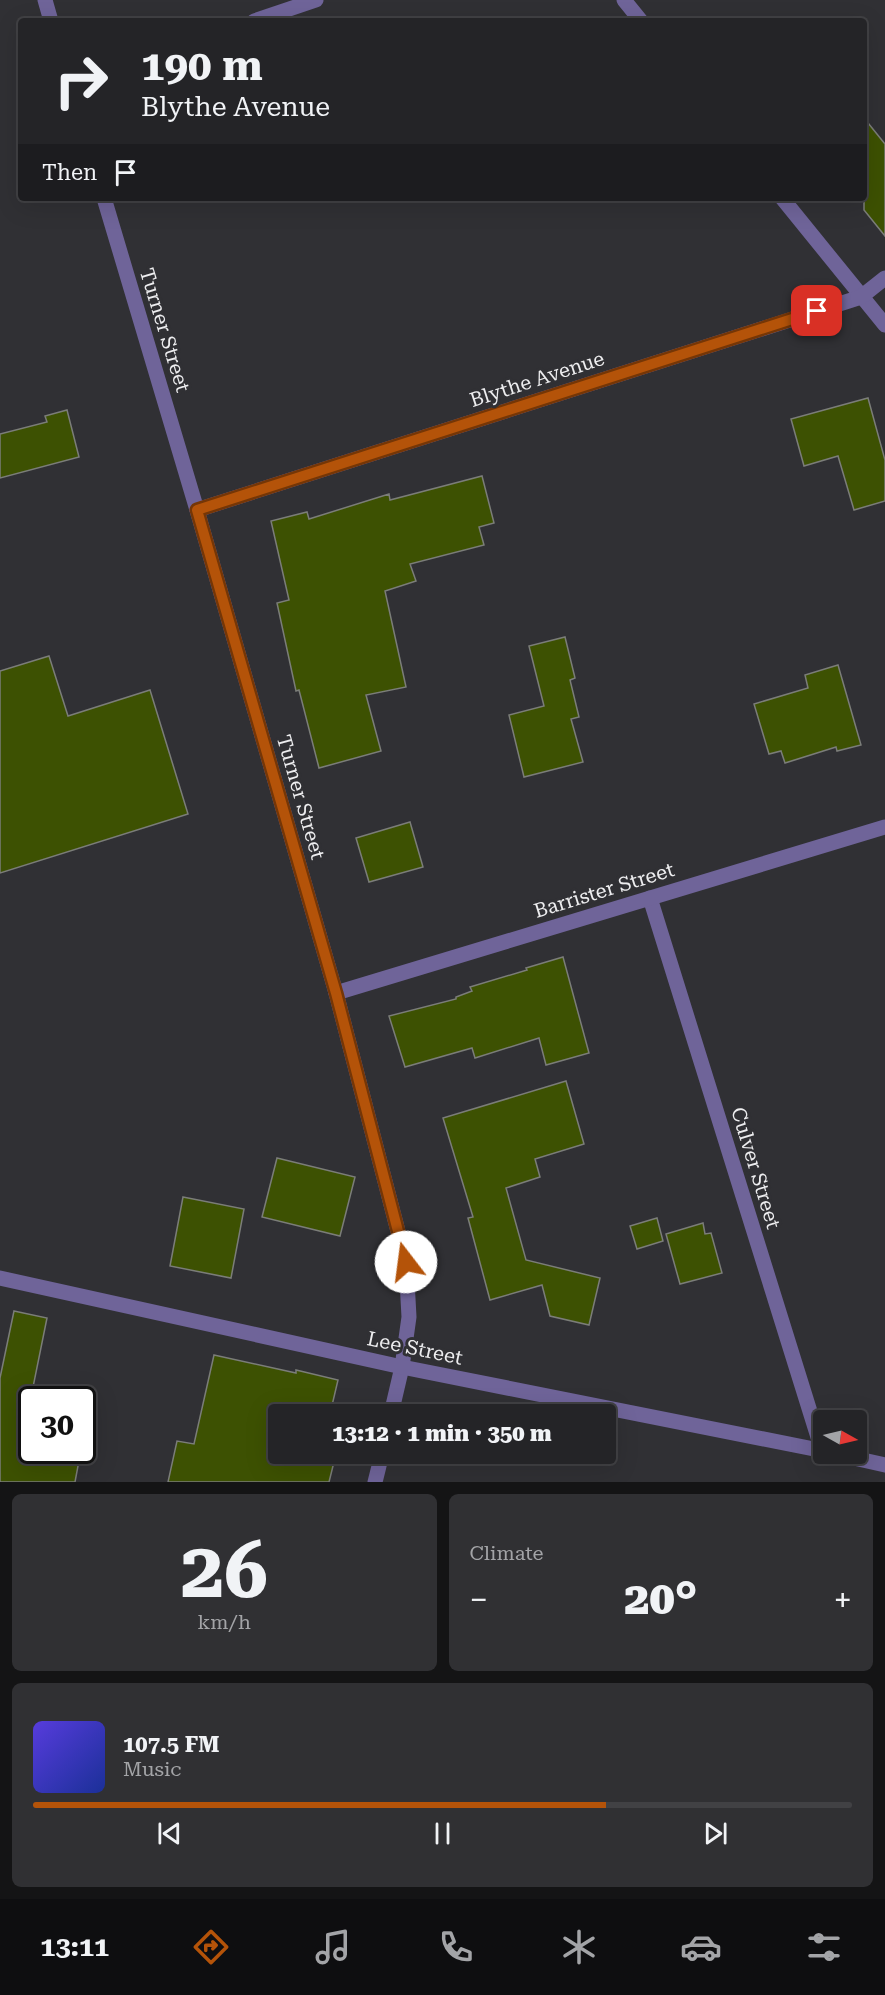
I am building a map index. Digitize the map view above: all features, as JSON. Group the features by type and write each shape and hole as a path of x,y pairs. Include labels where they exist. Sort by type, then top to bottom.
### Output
{"street":[{"path":"45,0 50,18"},
{"path":"263,18 316,0"},
{"path":"624,0 639,18"},
{"name":"Turner Street","path":"105,201 197,510 336,993 406,1262 409,1317 402,1367 393,1404"},
{"path":"784,201 885,325"},
{"name":"Blythe Avenue","path":"197,510 861,297 885,278"},
{"name":"Barrister Street","path":"336,993 885,827"},
{"name":"Culver Street","path":"650,898 814,1410"},
{"name":"Lee Street","path":"0,1278 402,1367 813,1449"},
{"name":"Lee Street","path":"867,1461 885,1465"},
{"path":"375,1482 380,1464"}],"building":[{"path":"867,122 885,144 885,236 864,210 864,201 867,201"},
{"path":"868,398 885,460 885,501 854,510 838,456 804,466 791,419"},
{"path":"67,410 79,457 0,478 0,434 47,422 45,416"},
{"path":"482,476 494,523 479,527 484,545 410,564 416,581 385,591 406,687 366,695 381,751 319,768 299,690 296,691 277,603 289,600 271,521 307,512 309,519 389,494 390,500"},
{"path":"565,637 575,678 570,680 579,717 571,719 583,762 524,777 509,715 544,706 529,646"},
{"path":"49,656 68,716 150,690 188,814 0,873 0,671"},
{"path":"838,665 861,745 837,751 836,747 785,763 781,751 769,754 754,704 808,688 805,675"},
{"path":"410,822 423,867 369,882 356,838"},
{"path":"563,957 589,1053 546,1065 539,1038 475,1058 472,1048 405,1067 389,1016 456,999 472,991 470,987"},
{"path":"566,1081 584,1144 535,1159 540,1177 506,1188 526,1260 600,1278 589,1325 550,1316 542,1285 490,1300 468,1218 473,1217 443,1118"},
{"path":"277,1158 355,1177 340,1236 262,1217"},
{"path":"183,1197 244,1209 231,1278 170,1266"},
{"path":"657,1218 663,1241 637,1249 630,1226"},
{"path":"703,1223 705,1234 711,1233 722,1273 680,1284 666,1234"},
{"path":"14,1311 47,1318 33,1386 18,1386 18,1464 78,1464 75,1482 0,1482 0,1378"},
{"path":"214,1355 338,1380 332,1404 268,1404 268,1464 334,1464 329,1482 168,1482 177,1441 194,1444"}],"route":[{"path":"406,1262 336,993 197,510 817,311"}]}
